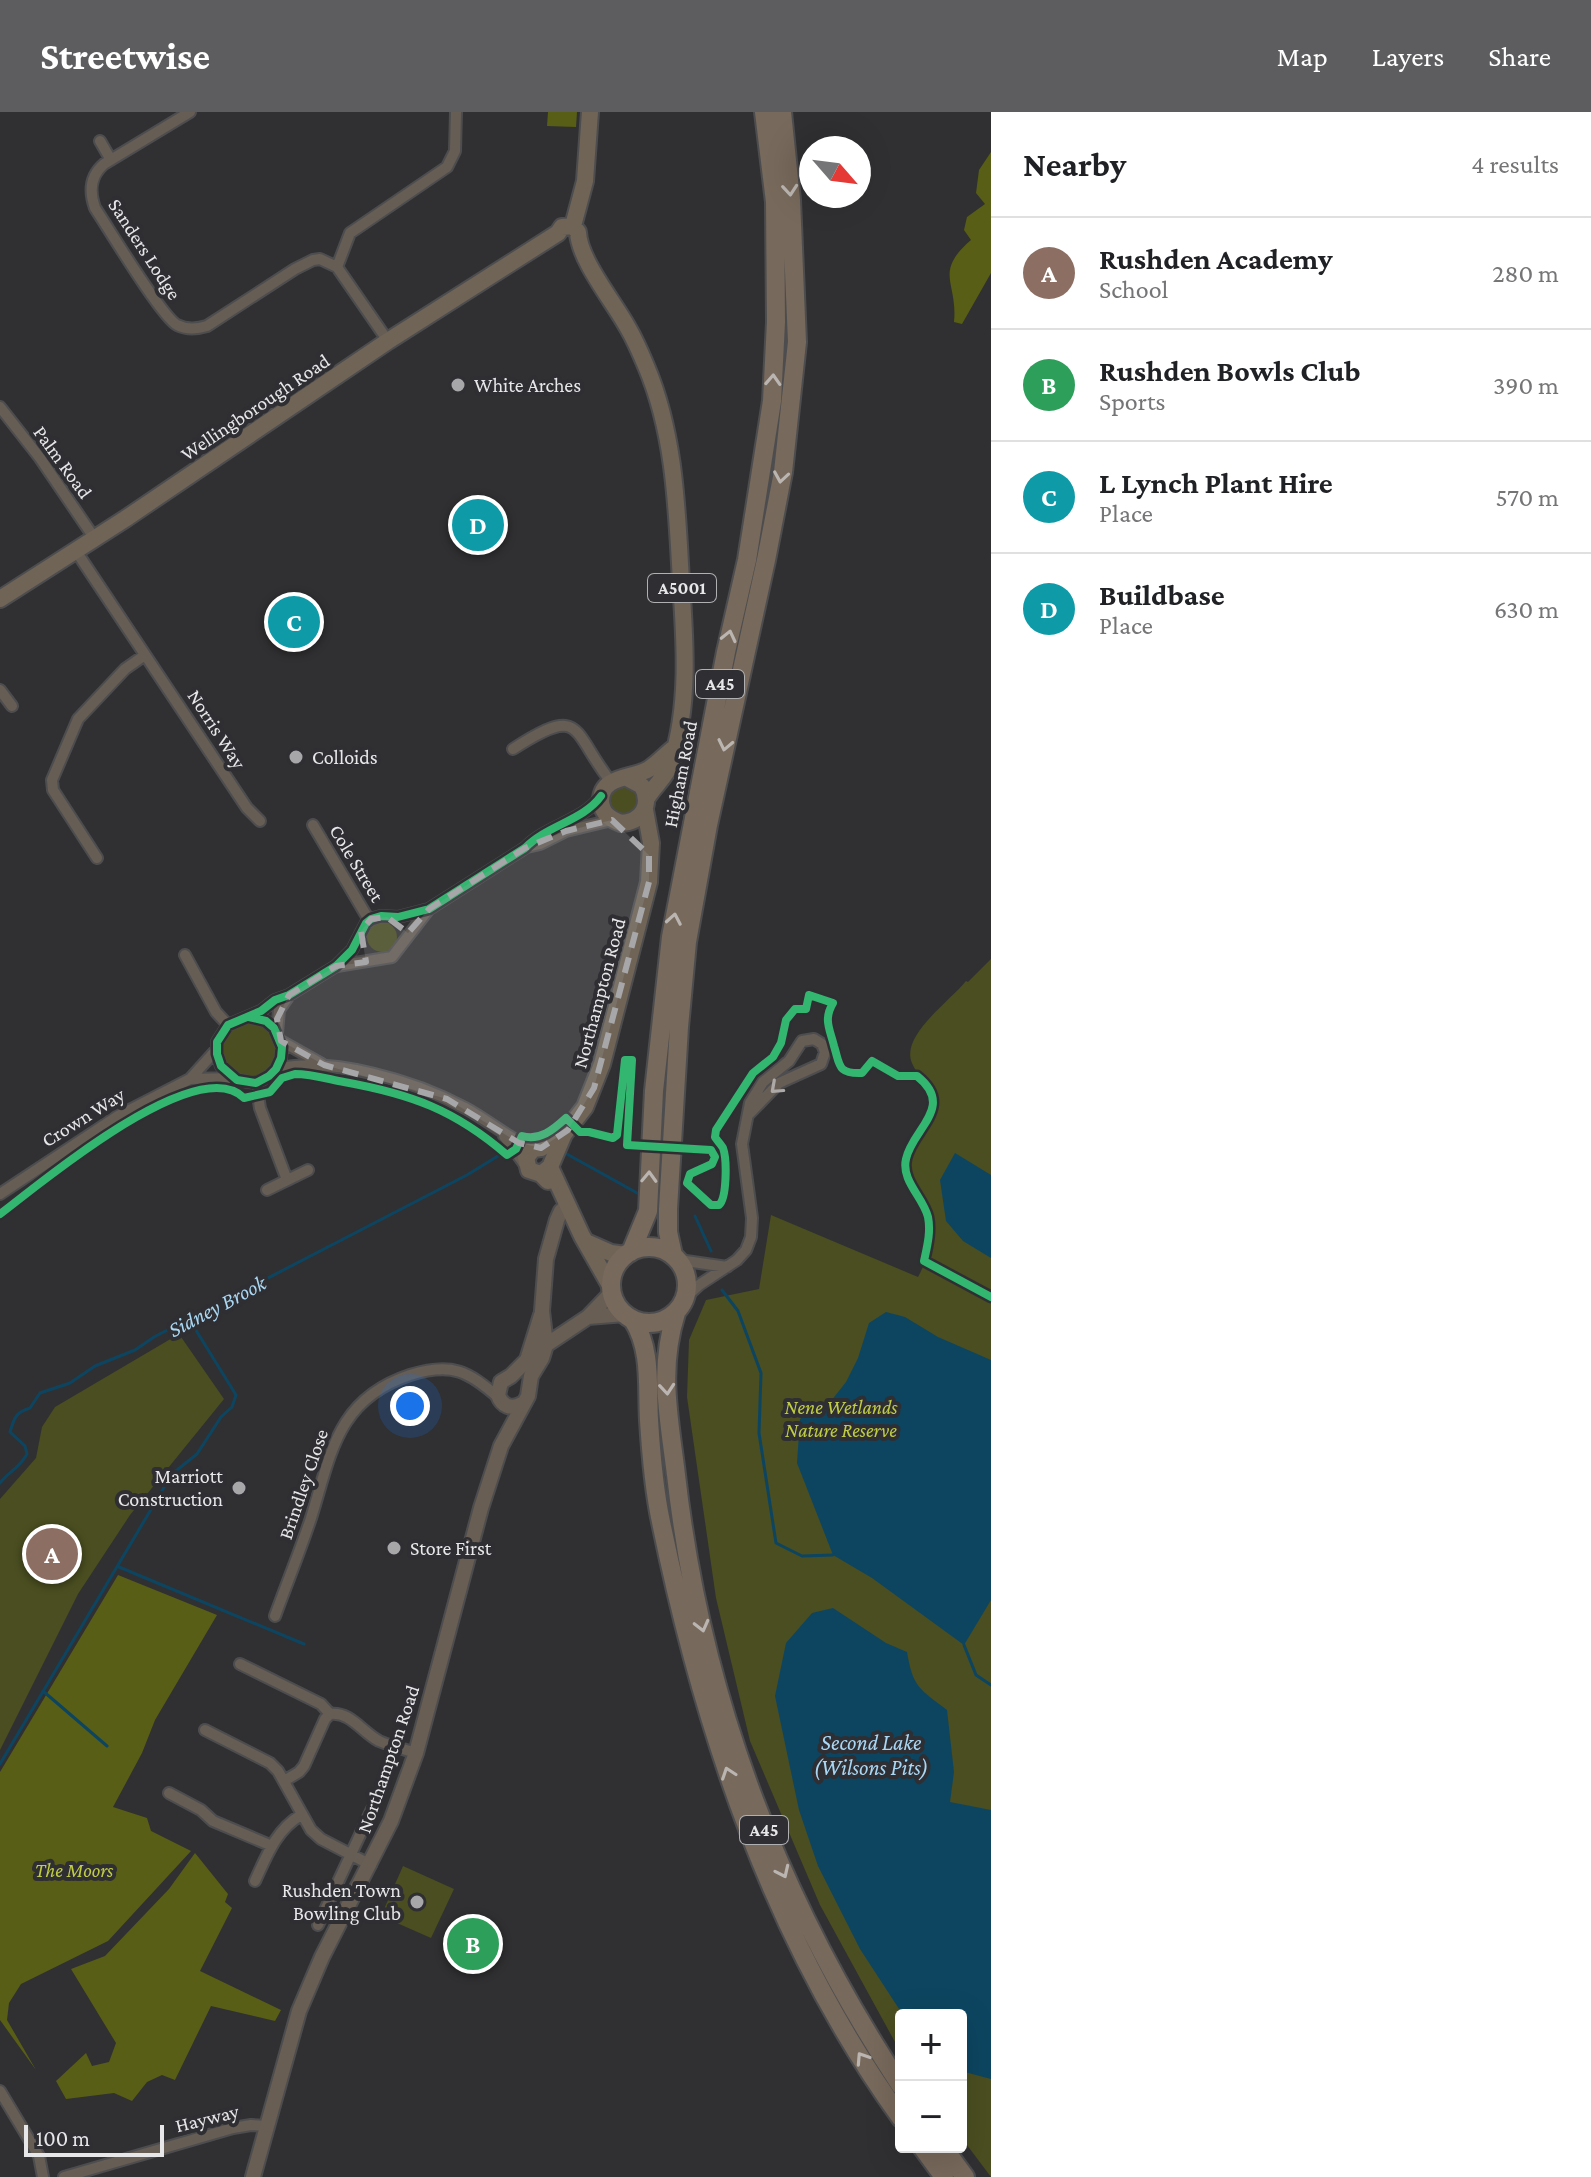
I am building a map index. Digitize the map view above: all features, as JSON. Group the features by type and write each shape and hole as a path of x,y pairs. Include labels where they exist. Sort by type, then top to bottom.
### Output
{"highway":[{"name":"Higham Road","path":"628,1253 648,1211 654,1091 671,937 726,652 747,560 772,401 776,322 775,202 764,112"},
{"name":"A45","path":"676,1258 668,1232 668,1209 687,942 708,825 783,472 797,342 791,200 782,112"},
{"path":"652,1247 676,1258 687,1278 681,1305 660,1322 642,1323 629,1317 612,1290 615,1269 628,1253 652,1247"},
{"name":"A45","path":"681,1305 665,1359 678,1494 697,1606 723,1711 763,1830 815,1943 866,2033 898,2081"},
{"name":"A45","path":"629,1317 641,1332 646,1355 649,1422 660,1518 706,1712 751,1839 800,1947 852,2043 895,2109"},
{"path":"926,2153 944,2177"},
{"path":"947,2153 965,2177"}],"main road":[{"path":"568,237 585,181 590,112"},
{"name":"Wellingborough Road","path":"0,599 95,539 492,273 532,250 568,237"},
{"name":"A5001","path":"568,237 592,268 629,330 647,369 670,451 679,540 684,665 681,718 668,770 637,819 616,821"},
{"path":"649,855 634,834 602,807 613,785 649,769 674,748"},
{"path":"613,785 642,786 646,804"},
{"name":"Northampton Road","path":"541,1161 585,1107 602,1064 649,882 651,843 646,804"},
{"path":"541,1161 565,1199 612,1290 588,1317 546,1345 507,1378 498,1390 502,1401 513,1407 522,1404 528,1396 528,1386 546,1345 542,1311 545,1268 551,1238 565,1199"},
{"path":"586,1242 611,1253 628,1253"},
{"path":"527,1360 542,1311"},
{"path":"588,1317 629,1317"},
{"path":"507,1378 521,1378 528,1386"},
{"name":"Northampton Road","path":"502,1401 506,1435"},
{"name":"Northampton Road","path":"253,2177 299,2011 322,1957 391,1821 416,1753 480,1513 506,1435 522,1404"}],"street":[{"name":"Sanders Lodge","path":"190,112 111,160 94,176 91,193 92,200 167,316 177,324 197,329 207,326 313,260 328,261 337,267"},
{"path":"388,341 337,267 350,233 447,167 455,151 456,112"},
{"path":"100,141 111,160"},
{"name":"Palm Road","path":"0,407 40,458 95,539"},
{"name":"Norris Way","path":"76,551 247,808 260,821"},
{"path":"97,858 53,790 52,780 78,719 125,669 145,655"},
{"path":"336,966 392,957 429,909 525,848 536,836 591,808 613,785 586,741 572,728 547,728 513,749"},
{"path":"525,848 566,831 616,821"},
{"name":"Cole Street","path":"313,825 369,920"},
{"path":"377,959 366,953 360,938 369,920 429,909"},
{"path":"390,918 401,928 402,942"},
{"path":"249,1017 336,966 360,938"},
{"path":"185,955 209,1000 228,1025"},
{"path":"289,995 280,1007 277,1019 279,1037 281,1058 276,1069 256,1083 233,1078 221,1066 217,1042 228,1025 249,1017 266,1021 279,1037 324,1065"},
{"path":"681,1305 746,1250 751,1237 751,1201 742,1144 749,1114 754,1093 796,1052 799,1044 806,1039 814,1039 822,1044 825,1052 817,1066 779,1083 749,1114"},
{"name":"Crown Way","path":"0,1194 118,1116 190,1079 217,1049"},
{"path":"796,1052 800,1063 808,1068"},
{"path":"276,1069 324,1065 417,1087 465,1107 541,1161"},
{"name":"Crown Way","path":"190,1079 233,1078"},
{"path":"256,1083 260,1108 287,1180"},
{"path":"503,1135 541,1161"},
{"path":"267,1190 308,1170"},
{"path":"676,1258 727,1267"},
{"name":"Brindley Close","path":"275,1616 310,1519 322,1472 338,1435 350,1414 372,1393 384,1385 427,1370 456,1370 483,1382 502,1401"},
{"name":"Brindley Close","path":"483,1382 507,1378"},
{"path":"240,1664 321,1704 330,1714"},
{"path":"284,1781 304,1766 330,1714 347,1717 379,1741 416,1753"},
{"path":"205,1730 260,1757 278,1771 301,1815 321,1839 371,1865"},
{"path":"169,1793 201,1810 222,1826 272,1846"},
{"path":"318,1925 372,1809"},
{"path":"255,1881 287,1824 301,1815"},
{"path":"0,2091 39,2156 43,2177"},
{"name":"Hayway","path":"64,2177 233,2128 267,2126"}],"highlighted area":[{"path":"612,820 649,855 649,882 594,1088 568,1130 541,1148 519,1143 447,1099 324,1065 281,1041 277,1019 289,995 336,966 366,962 361,931 371,919 387,917 408,933 429,909 525,848 566,831"}],"green space":[{"path":"548,112 577,112 576,127 547,126"},
{"path":"991,152 991,273 962,324 954,322 950,270 960,251 971,240 964,230 967,217 985,204 976,193 979,170"},
{"path":"623,785 629,786 637,794 637,806 629,814 623,815 617,814 609,806 608,800 609,794 617,786"},
{"path":"382,922 393,926 397,937 393,948 382,952 371,948 367,937 371,926"},
{"name":"Nene Wetlands Nature Reserve","path":"991,959 991,2177 967,2145 967,2009 895,2009 895,2042 820,1905 750,1741 716,1598 687,1397 689,1340 706,1300 759,1289 771,1215 918,1277 932,1246 934,1229 911,1177 909,1162 932,1118 935,1102 931,1089 915,1069 910,1053 913,1042 928,1019"},
{"path":"249,1022 268,1030 276,1049 268,1068 249,1076 230,1068 222,1049 230,1030"},
{"path":"179,1334 224,1399 130,1515 78,1594 0,1750 0,1499 36,1458 42,1427 55,1407"},
{"name":"The Moors","path":"118,1575 217,1615 155,1720 142,1753 113,1807 147,1818 151,1831 191,1851 108,1941 21,1984 9,2003 7,2020 36,2070 0,2020 0,1772"},
{"path":"195,1853 228,1894 225,1902 232,1908 200,1971 281,2010 275,2021 211,2006 175,2080 162,2075 147,2082 132,2101 114,2093 66,2099 56,2081 86,2053 92,2066 109,2062 116,2043 71,1969 105,1956 169,1889"},
{"name":"Rushden Town Bowling Club","path":"403,1866 454,1889 431,1938 381,1916"}],"water":[{"path":"955,1153 991,1175 991,1258 963,1241 946,1221 940,1180"},
{"path":"886,1312 905,1317 938,1337 991,1360 991,1600 964,1645 872,1578 833,1555 797,1463 800,1419 815,1406 831,1401 846,1382 858,1358 869,1323"},
{"name":"Second Lake (Wilsons Pits)","path":"833,1608 886,1643 907,1652 919,1687 947,1710 954,1772 950,1802 991,1810 991,2079 967,2073 967,2009 899,2009 860,1949 818,1866 799,1810 775,1696 786,1643 812,1613"}],"waterway":[{"path":"565,1153 639,1194"},
{"name":"Sidney Brook","path":"0,1483 27,1454 25,1446 10,1432 16,1416 30,1408 40,1393 70,1383 95,1366 135,1350 154,1337 498,1156"},
{"path":"695,1216 711,1251"},
{"path":"722,1290 738,1311 761,1373 759,1433 776,1543 802,1556 833,1555"},
{"path":"0,1764 172,1474 197,1454 221,1417 232,1407 236,1395 194,1327 195,1316"},
{"path":"119,1567 304,1644"},
{"path":"964,1645 976,1675 991,1685"},
{"path":"43,1691 107,1746"}],"cycle path":[{"path":"249,1017 266,1021 274,1028 282,1047 276,1069 256,1083 237,1080 221,1066 217,1042 228,1025 261,1011 336,966 352,950 371,919 398,917 429,909 534,840 585,811 601,796"},
{"path":"0,1214 82,1152 157,1106 192,1092 222,1088 244,1098 270,1092 282,1078 295,1074 390,1092 431,1106 469,1126 507,1155 516,1149 522,1136 540,1136 566,1118 580,1132 613,1138 617,1135 625,1060 632,1060 627,1145 711,1150 715,1157 712,1164 690,1174 687,1183 711,1205 719,1205 724,1195 726,1169 723,1148 715,1137 716,1130 753,1073 773,1057 781,1043 786,1020 795,1009 806,1009 809,995 833,1003 828,1024 839,1063 844,1070 862,1073 872,1061 898,1076 917,1076 928,1087 933,1098 932,1108 910,1148 905,1167 909,1182 928,1217 929,1234 924,1261 991,1297"}],"place":[{"name":"White Arches","path":"458,385"},
{"name":"Buildbase","path":"478,525"},
{"name":"L Lynch Plant Hire","path":"294,622"},
{"name":"Colloids","path":"296,757"},
{"name":"Marriott Construction","path":"239,1488"},
{"name":"Store First","path":"394,1548"},
{"name":"Rushden Academy","path":"52,1554"},
{"name":"Rushden Town Bowling Club","path":"417,1902"},
{"name":"Rushden Bowls Club","path":"473,1944"}]}
